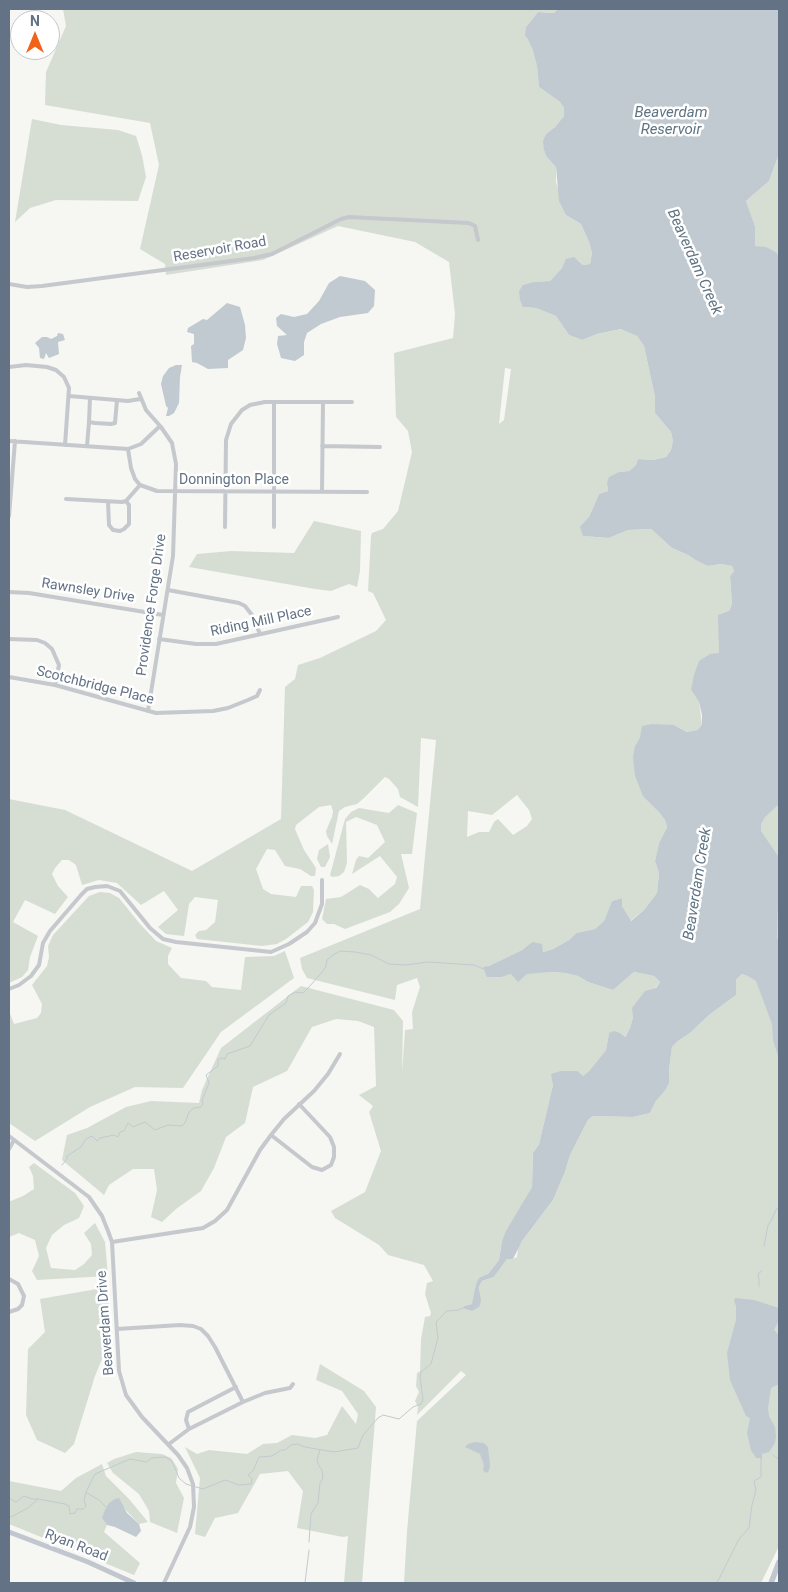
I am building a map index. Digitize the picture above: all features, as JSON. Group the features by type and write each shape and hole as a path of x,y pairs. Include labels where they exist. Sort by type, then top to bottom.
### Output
{"main road":[{"name":"Ryan Road","path":"9,1532 88,1562 134,1583"},
{"path":"771,1583 778,1570 779,1562"}],"street":[{"name":"Reservoir Road","path":"9,284 27,287 42,286 254,258 272,254 341,219 349,217 469,223 475,226 478,240"},
{"path":"9,366 47,367 56,370 64,377 69,388 65,445"},
{"name":"Providence Forge Drive","path":"139,393 146,410 172,443 176,464 174,543 148,711"},
{"path":"69,396 117,400 140,399"},
{"path":"87,446 90,398"},
{"path":"89,422 111,424 115,422 117,400"},
{"path":"225,527 226,440 231,424 242,410 250,405 265,402 352,402"},
{"path":"274,402 274,527"},
{"path":"322,492 323,402"},
{"path":"9,441 128,449 141,444 160,426"},
{"path":"9,516 15,441"},
{"path":"322,446 380,447"},
{"path":"66,499 108,502 126,500 140,485 135,479 131,468 128,449"},
{"name":"Donnington Place","path":"140,485 157,491 367,492"},
{"path":"108,502 109,525 113,530 120,531 129,524 129,505 126,500"},
{"path":"168,590 239,603 245,606 252,615 260,634"},
{"name":"Rawnsley Drive","path":"9,592 29,593 163,615"},
{"name":"Riding Mill Place","path":"159,639 187,644 207,644 338,617"},
{"path":"9,639 38,640 46,643 52,649 59,666 54,685"},
{"name":"Scotchbridge Place","path":"9,677 54,685 156,713 213,711 233,706 257,696 260,690"},
{"path":"9,989 20,985 31,976 39,965 43,944 50,931 81,895 95,887 107,886 120,891 150,928 163,939 183,943 271,952 289,944 307,932 315,923 322,904 322,880"},
{"path":"112,1242 202,1228 215,1221 227,1210 260,1150 271,1135 328,1074 340,1054"},
{"path":"271,1135 312,1167 322,1170 330,1165 334,1157 334,1146 330,1137 299,1104"},
{"name":"Beaverdam Drive","path":"9,1136 89,1196 102,1216 112,1242 120,1371 126,1394 142,1417 169,1444 184,1463 193,1486 194,1506 190,1527 164,1583"},
{"path":"9,1149 14,1140"},
{"path":"9,1279 18,1284 24,1296 22,1304 18,1309 9,1312"},
{"path":"118,1329 180,1325 201,1329 208,1336 243,1402"},
{"path":"169,1444 189,1429 243,1402 265,1393 290,1388 293,1384"},
{"path":"189,1429 186,1420 188,1412 236,1387"}],"shaded area":[{"path":"63,9 558,9 554,13 538,12 526,27 537,66 539,87 560,102 564,108 564,116 546,134 544,150 546,156 556,167 556,182 566,215 581,224 592,253 590,264 583,265 578,260 562,268 550,281 534,282 523,307 536,308 556,316 569,335 582,340 597,334 622,329 637,336 644,346 655,397 655,413 671,432 673,441 671,450 666,457 653,460 638,459 636,465 629,471 619,472 607,483 608,491 599,494 589,517 584,536 609,538 628,530 651,529 672,548 697,561 708,566 721,564 732,566 734,571 730,576 732,604 719,654 691,690 699,702 702,725 697,730 687,732 674,725 663,725 640,737 635,746 657,810 665,820 667,827 659,843 655,861 659,873 657,893 644,910 630,921 622,906 622,898 612,901 604,921 595,929 576,933 569,940 553,949 542,952 532,942 522,950 489,966 502,977 511,974 565,973 578,976 588,982 613,990 634,972 654,976 660,982 633,1017 630,1028 624,1038 609,1033 606,1050 589,1071 583,1076 553,1085 539,1144 533,1153 532,1187 502,1241 499,1260 488,1274 476,1284 474,1302 464,1306 472,1311 480,1293 479,1287 482,1281 494,1277 507,1259 517,1257 518,1248 522,1241 553,1200 570,1155 588,1120 593,1116 633,1117 650,1113 669,1083 672,1047 709,1015 736,995 736,980 742,974 747,976 743,880 779,748 779,1546 761,1583 404,1583 417,1421 466,1375 461,1371 417,1415 418,1407 415,1401 419,1392 416,1386 417,1373 420,1371 421,1339 425,1317 430,1316 431,1313 425,1294 427,1283 433,1281 424,1265 388,1255 379,1245 335,1218 331,1211 365,1192 381,1151 369,1112 373,1106 359,1095 376,1086 374,1027 358,1021 336,1019 312,1027 287,1071 253,1087 245,1123 226,1137 214,1168 201,1191 162,1222 151,1217 157,1190 154,1169 133,1169 109,1185 104,1195 62,1160 67,1135 87,1128 126,1107 151,1101 199,1103 202,1090 221,1048 301,986 394,1010 403,1021 402,1073 405,1030 413,1029 412,1012 420,987 417,978 397,985 395,1000 307,978 302,969 300,958 420,909 436,740 421,738 418,807 400,797 398,789 385,777 357,804 345,807 339,811 332,844 326,831 332,817 331,805 319,807 296,825 295,829 304,850 316,868 315,876 311,876 300,869 285,866 275,850 267,849 256,869 263,889 271,894 296,897 301,886 312,886 314,890 313,912 308,922 286,939 277,944 262,946 197,939 195,935 199,931 206,930 215,922 218,900 195,897 189,904 184,936 166,934 158,927 178,910 164,891 141,905 117,883 99,880 82,885 76,865 69,860 62,860 52,874 58,886 68,897 55,914 25,900 13,922 38,936 30,957 28,970 22,977 9,983 9,799 65,810 192,871 281,819 285,687 295,679 298,665 320,658 376,631 386,620 373,593 368,591 371,536 372,533 383,529 398,511 412,452 408,431 396,417 394,353 453,338 455,314 449,262 415,242 338,226 263,260 166,275 165,264 140,249 159,165 150,123 45,105 46,72 51,60 60,60 60,40 66,26","holes":["505,368 511,369 504,420 499,424","517,795 529,810 532,819 527,826 513,835 498,819 494,822 489,832 479,832 467,837 468,811 492,815"]},
{"path":"32,119 61,125 118,130 136,136 146,177 138,201 56,200 30,208 15,222"},
{"path":"779,154 779,258 777,253 755,246 755,226 746,201 769,181"},
{"path":"314,521 361,531 360,571 357,587 349,584 331,591 189,567 197,554 231,551 294,553"},
{"path":"398,805 417,813 412,854 401,854 409,888 399,904 390,912 345,929 334,924 327,924 322,919 326,899 341,897 360,885 369,889 378,898 395,884 397,877 380,856 352,874 359,856 368,858 385,842 377,825 356,817 346,822 347,863 344,872 339,876 332,877 330,875 345,819 351,812 359,808 389,813"},
{"path":"328,844 330,857 325,867 321,867 317,859 319,850"},
{"path":"100,892 110,893 119,898 156,941 172,948 168,956 168,964 181,978 206,981 212,987 241,990 245,957 274,956 285,951 294,978 221,1032 183,1088 135,1087 90,1107 35,1141 9,1123 9,1011 14,1024 37,1018 41,1013 42,1004 32,985 47,966 49,957 48,946 53,935 89,896"},
{"path":"34,1163 75,1193 84,1206 79,1218 64,1225 52,1235 46,1248 51,1268 75,1270 84,1264 92,1255 91,1244 84,1233 95,1223 105,1242 108,1276 37,1280 32,1271 39,1256 35,1240 19,1233 9,1237 9,1200 11,1201 23,1196 34,1189 33,1176 29,1167"},
{"path":"108,1287 111,1337 95,1376 74,1444 65,1453 37,1440 26,1415 28,1349 45,1332 40,1299"},
{"path":"320,1364 364,1391 376,1407 362,1583 344,1583 348,1536 343,1537 297,1528 303,1491 288,1471 260,1474 238,1513 215,1518 205,1537 195,1534 200,1478 185,1447 197,1454 209,1450 247,1454 263,1444 277,1443 292,1435 315,1438 327,1435 342,1406 356,1424 358,1414 342,1391 316,1380"},
{"path":"136,1452 162,1454 171,1458 178,1469 176,1483 184,1498 177,1533 150,1522 149,1511 139,1494 113,1473 107,1463"},
{"path":"102,1464 106,1476 148,1522 139,1524 123,1507 103,1518 107,1525 104,1532 140,1563 134,1575 9,1524 9,1481 61,1491 76,1478"}],"water":[{"name":"Beaverdam Reservoir","path":"558,9 779,9 779,154 769,181 746,201 755,226 755,246 766,247 777,253 779,258 779,804 765,817 761,824 761,831 778,856 779,865 777,937 779,942 779,1059 773,1040 772,1024 756,981 742,974 736,980 736,995 709,1015 672,1047 669,1083 650,1113 633,1117 593,1116 588,1120 570,1155 553,1200 522,1241 513,1259 507,1259 494,1277 482,1281 479,1287 481,1301 479,1307 472,1311 463,1308 472,1304 479,1278 488,1274 499,1260 502,1241 506,1231 532,1187 533,1153 539,1144 553,1085 551,1074 561,1071 577,1071 583,1076 589,1071 606,1050 609,1033 614,1031 625,1037 633,1017 632,1008 645,991 656,988 660,982 654,976 634,972 613,990 588,982 578,976 551,972 527,974 518,982 511,974 502,977 487,977 483,967 522,950 532,942 542,944 543,952 569,940 576,933 595,929 604,921 612,901 622,898 622,906 631,921 644,910 657,893 659,873 655,861 659,843 667,827 665,820 643,796 635,776 633,757 635,746 640,737 642,726 652,724 674,725 687,732 697,730 702,725 699,702 691,690 694,675 699,661 710,654 719,653 718,615 729,611 732,604 730,576 734,571 732,566 721,564 708,566 697,561 672,548 651,529 628,530 609,538 583,536 580,527 589,517 599,494 608,491 607,483 609,477 619,472 629,471 636,465 638,459 653,460 666,457 671,450 673,441 671,432 655,413 655,397 644,346 637,336 621,329 597,334 582,340 569,335 556,316 536,308 523,307 520,300 519,291 523,285 550,281 562,268 566,259 574,257 583,265 590,264 592,253 581,224 566,215 559,201 556,167 546,156 543,141 546,134 564,116 564,108 560,102 539,87 537,66 532,48 525,36 526,27 538,12 554,13"},
{"path":"340,276 365,281 375,290 374,306 368,313 340,317 321,324 307,333 304,342 304,355 295,361 281,358 277,344 278,336 287,335 277,326 276,318 281,314 294,317 307,314 319,301 329,283"},
{"path":"227,303 240,307 246,338 243,350 228,360 228,368 208,369 192,362 191,346 194,344 194,334 187,332 188,328 203,319 207,320"},
{"path":"58,333 63,334 65,340 58,342 59,354 49,358 46,353 44,359 40,358 39,348 35,343 42,337 51,339 57,336"},
{"path":"182,365 179,403 174,413 166,416 168,408 161,384 163,376 169,368"},
{"path":"735,1298 754,1300 779,1308 779,1320 774,1330 779,1335 779,1384 771,1388 768,1408 769,1416 775,1427 776,1436 775,1443 769,1452 762,1454 762,1460 756,1458 751,1450 747,1433 750,1418 746,1416 730,1380 727,1353 736,1320"},
{"path":"475,1442 484,1443 488,1447 490,1465 489,1471 486,1473 483,1470 484,1465 480,1454 465,1447"},
{"path":"119,1498 127,1513 139,1524 141,1531 136,1537 107,1525 102,1518 109,1503"}],"waterway":[{"path":"62,1165 67,1156 81,1147 86,1139 92,1136 97,1141 100,1138 114,1135 118,1137 128,1123 133,1127 145,1122 155,1130 168,1125 182,1126 189,1112 194,1108 201,1107 203,1104 202,1100 209,1083 206,1075 218,1066 218,1060 221,1058 225,1059 227,1054 250,1046 269,1015 286,1003 288,996 295,992 303,993 323,971 327,960 340,951 371,955 389,964 406,965 428,962 474,965 486,970"},
{"path":"764,1246 768,1225 779,1207"},
{"path":"759,1287 758,1274 762,1271"},
{"name":"Beaverdam Creek","path":"9,1498 16,1502 24,1496 65,1504 69,1506 70,1514 86,1506 84,1501 86,1492 95,1474 130,1459 146,1462 152,1458 165,1457 172,1461 179,1478 186,1484 203,1489 225,1480 239,1485 251,1484 252,1479 248,1475 253,1471 259,1457 272,1456 291,1445 297,1444 334,1452 358,1448 363,1435 378,1418 383,1415 399,1419 413,1407 421,1404 423,1400 420,1377 421,1372 431,1364 438,1338 436,1322 447,1311 463,1308"},
{"path":"309,1542 311,1514 318,1503 320,1483 323,1478 322,1470 317,1460 320,1450"},
{"path":"717,1583 739,1539 749,1528 756,1490 754,1481 761,1477 761,1459"},
{"path":"87,1493 106,1507"},
{"path":"9,1518 28,1508 37,1500"},
{"path":"305,1583 309,1550"}]}
